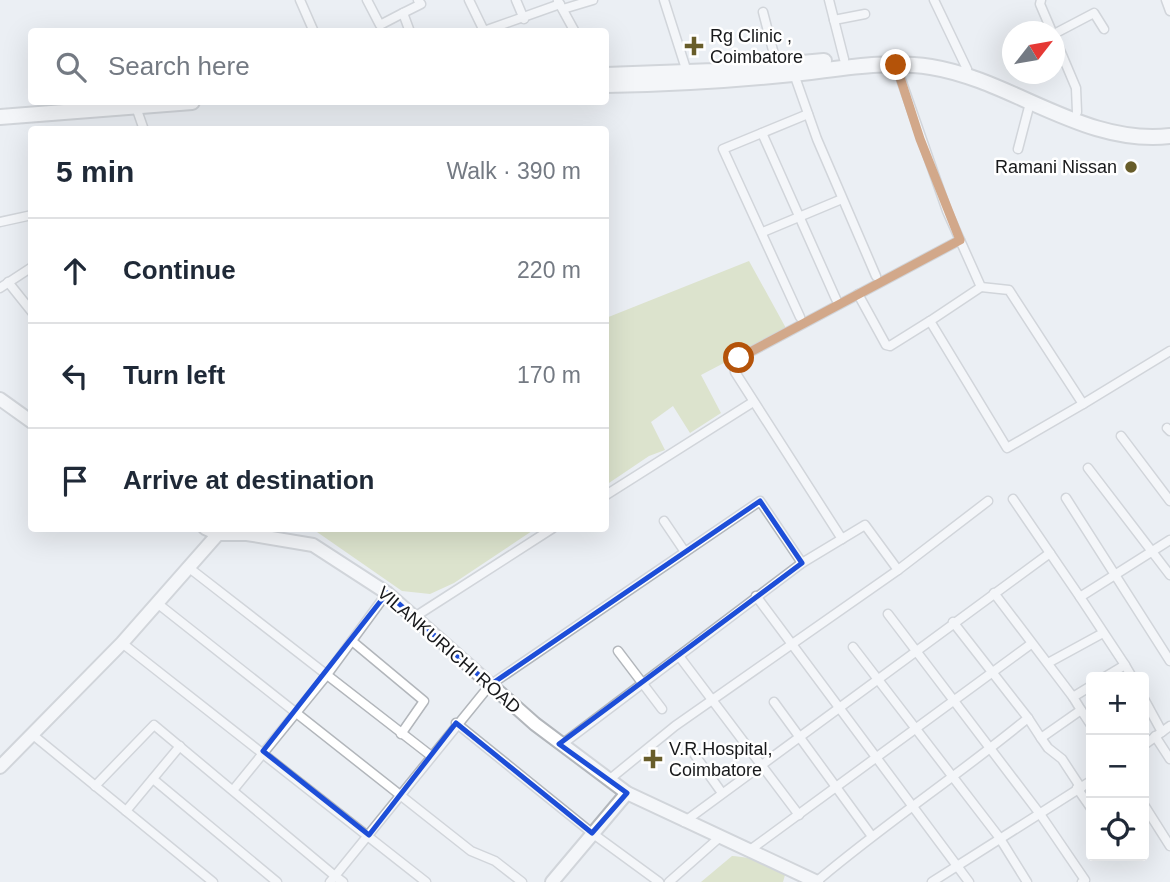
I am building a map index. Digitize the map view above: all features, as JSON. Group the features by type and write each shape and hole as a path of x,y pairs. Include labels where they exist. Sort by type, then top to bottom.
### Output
{"highway":[{"path":"609,85 894,56 932,60 967,69 1077,112 1129,127 1170,128"},
{"path":"609,75 794,74 896,65 951,72 1065,117 1130,135 1170,136"},
{"path":"0,109 65,105"},
{"path":"0,117 158,105"}],"main road":[{"path":"0,399 28,419"},
{"name":"VILANKURICHI ROAD","path":"214,532 239,532"},
{"name":"VILANKURICHI ROAD","path":"254,532 313,545 387,593 561,745 627,793 684,822 750,850 793,876 816,882"},
{"path":"0,768 122,643 218,534"},
{"path":"552,882 627,793"}],"street":[{"path":"300,0 312,28"},
{"path":"367,0 380,25 421,4 418,0"},
{"path":"469,0 482,28"},
{"path":"516,0 524,19"},
{"path":"496,28 560,4 593,0"},
{"path":"664,0 697,75"},
{"path":"829,0 844,59"},
{"path":"934,0 967,69"},
{"path":"1041,0 1040,4 1048,21"},
{"path":"1166,0 1170,11"},
{"path":"560,4 573,28"},
{"path":"763,12 776,66"},
{"path":"403,13 409,28"},
{"path":"1065,28 1094,13 1104,29"},
{"path":"834,20 865,14"},
{"path":"1065,61 1076,88 1077,112"},
{"path":"896,65 920,139 981,286"},
{"path":"794,74 842,199 876,276"},
{"path":"1018,149 1030,103"},
{"path":"136,107 143,126"},
{"path":"800,317 723,149 808,114"},
{"path":"762,133 836,299"},
{"path":"763,232 842,199"},
{"path":"0,222 28,216"},
{"path":"842,538 735,372 739,358 960,240"},
{"path":"0,288 28,270"},
{"path":"8,282 28,307"},
{"path":"858,294 886,345 890,346 981,286 1009,290 1083,404"},
{"path":"930,321 1007,448 1170,351"},
{"path":"609,493 752,401"},
{"path":"1121,436 1170,501"},
{"path":"1088,468 1170,575"},
{"path":"1066,498 1170,661"},
{"path":"1013,499 1129,672"},
{"path":"333,879 430,755 490,685 760,501 802,563"},
{"path":"610,779 675,726 898,570 988,501"},
{"path":"664,522 685,552"},
{"path":"561,745 756,596 802,563 865,525 898,570"},
{"path":"413,618 547,532"},
{"path":"1080,597 1170,540"},
{"path":"684,822 1050,553"},
{"path":"188,567 430,755"},
{"path":"234,789 326,676 387,593"},
{"path":"994,593 1086,718"},
{"path":"756,596 969,882"},
{"path":"157,603 471,851 495,861 522,882"},
{"path":"888,614 1040,814 1085,880 1082,882"},
{"path":"953,622 993,671 1048,748 1062,760 1086,800"},
{"path":"1048,663 1103,633"},
{"path":"352,641 424,701 401,734"},
{"path":"122,643 263,751 426,882"},
{"path":"750,850 1031,644"},
{"path":"853,647 999,837 1027,882"},
{"path":"618,651 662,709"},
{"path":"679,656 799,815"},
{"path":"1113,672 1125,665"},
{"path":"1073,697 1086,689"},
{"path":"774,702 839,786 872,835"},
{"path":"1041,738 1081,710"},
{"path":"1149,711 1170,759"},
{"path":"816,882 872,835 990,750 1028,718"},
{"path":"456,723 592,833 659,882"},
{"path":"95,786 153,725 234,789 333,879 343,882"},
{"path":"1149,741 1170,726"},
{"path":"33,735 213,882"},
{"path":"126,811 180,746"},
{"path":"692,751 722,793"},
{"path":"153,779 277,882"},
{"path":"932,882 999,837 1086,784"},
{"path":"1149,813 1170,846"},
{"path":"668,882 720,837"}],"highlighted area":[{"path":"760,501 802,563 559,744 627,793 592,833 456,723 369,835 263,751 387,593 490,685"}],"green space":[{"path":"749,261 787,330 701,375 721,413 690,433 673,406 651,422 665,450 649,456 609,483 609,317"},
{"path":"317,532 530,532 454,583 430,594 402,591"},
{"path":"732,856 753,859 780,870 785,875 783,882 701,882"}],"place":[{"name":"Rg Clinic , Coimbatore","path":"694,46"},
{"name":"Ramani Nissan","path":"1131,167"},
{"name":"V.R.Hospital, Coimbatore","path":"653,759"}],"route":[{"path":"739,358 960,240 920,139 896,65"}]}
